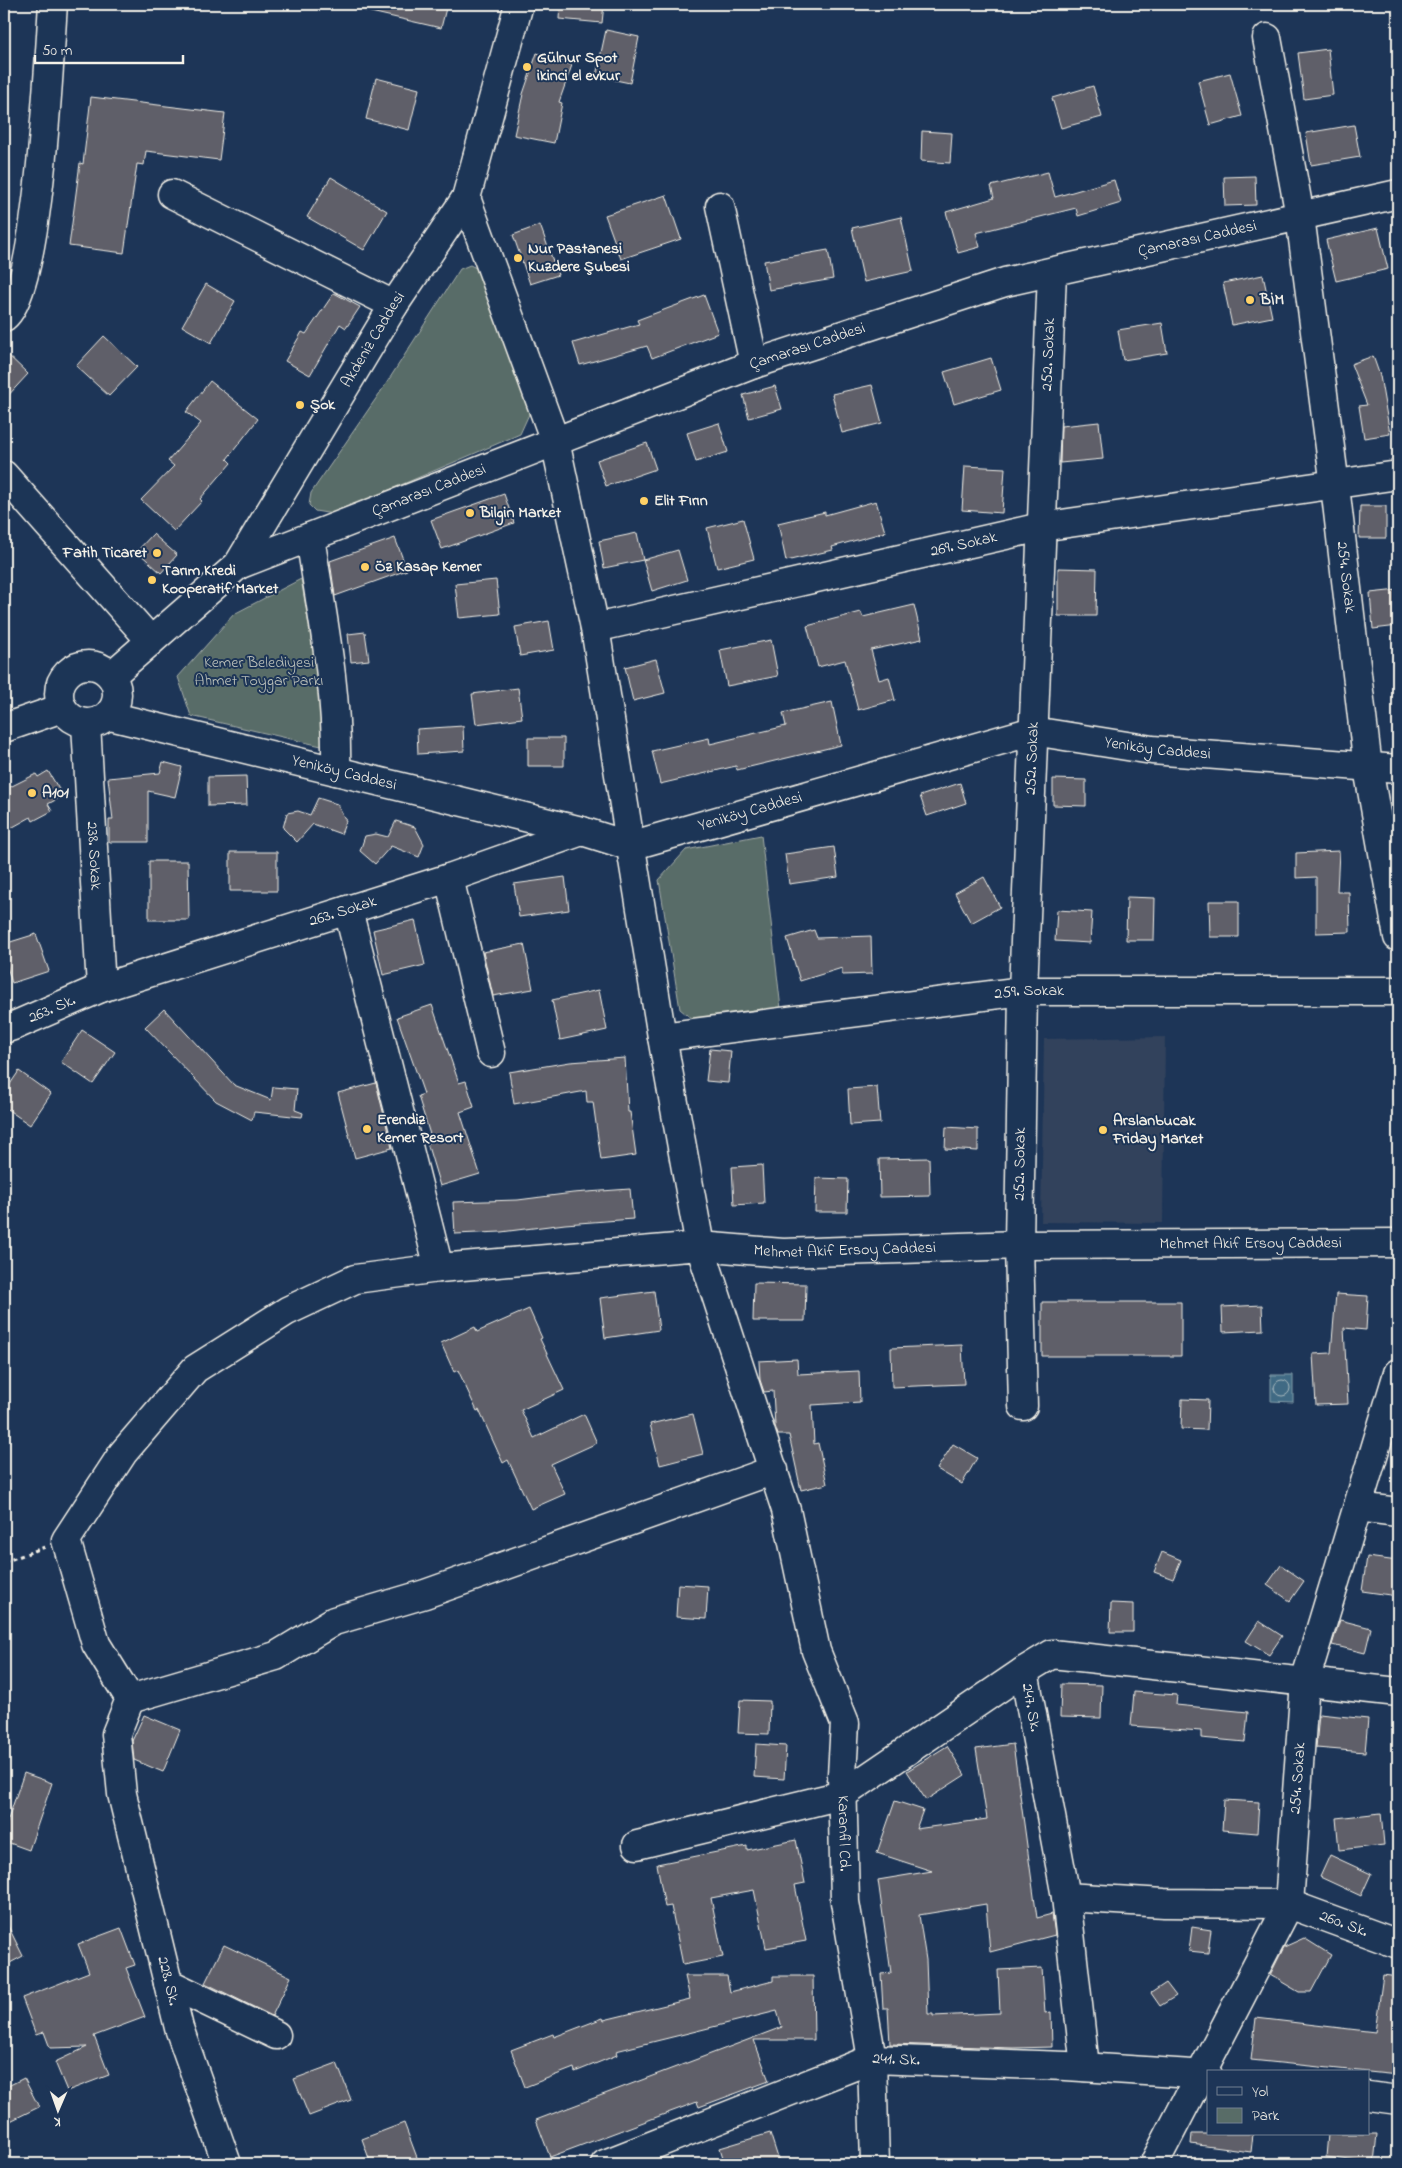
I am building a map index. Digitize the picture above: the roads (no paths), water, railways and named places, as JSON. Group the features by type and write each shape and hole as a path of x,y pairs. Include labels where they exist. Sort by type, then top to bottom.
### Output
{"street":[{"path":"4,317 11,312 27,268 38,197 53,4"},
{"name":"Akdeniz Caddesi","path":"112,675 238,565 394,305 466,198 519,4"},
{"name":"254. Sokak","path":"1268,38 1300,216 1335,486 1368,768 1398,936"},
{"path":"172,194 394,305"},
{"name":"Çamarası Caddesi","path":"238,565 754,364 1005,282 1398,194"},
{"path":"466,198 555,441 595,628 662,1038 700,1246"},
{"path":"720,206 754,364"},
{"name":"252. Sokak","path":"1023,1406 1019,1245 1023,991 1052,272"},
{"path":"4,476 151,642"},
{"name":"269. Sokak","path":"595,628 1041,527 1398,476"},
{"path":"310,537 333,683 337,740 336,771"},
{"path":"86,664 100,667 112,675 118,689 117,703 98,720 68,716 62,708 58,694 62,680 72,669 86,664"},
{"path":"4,728 62,708"},
{"name":"Yeniköy Caddesi","path":"98,720 336,771 582,830 630,846 1033,731 1152,750 1398,769"},
{"name":"238. Sokak","path":"98,720 101,988"},
{"name":"263. Sokak","path":"101,988 449,878 582,830"},
{"path":"449,878 491,1054"},
{"path":"348,910 439,1268"},
{"name":"263. Sk.","path":"4,1029 101,988"},
{"name":"259. Sokak","path":"662,1038 1023,991 1398,991"},
{"name":"Mehmet Akif Ersoy Caddesi","path":"130,1699 96,1644 66,1540 123,1453 194,1369 287,1311 355,1279 439,1268 700,1246 783,1253 1019,1245 1398,1243"},
{"name":"Karanfil Cd.","path":"700,1246 786,1510 816,1651 845,1723 842,1795 844,1902 872,2059 875,2164"},
{"name":"254. Sokak","path":"1154,2164 1204,2075 1289,1904 1305,1681 1398,1373"},
{"path":"130,1699 276,1656 334,1621 425,1594 774,1470"},
{"path":"1358,1507 1398,1512"},
{"name":"247. Sk.","path":"1085,2067 1066,1898 1024,1671 1052,1654 1398,1692"},
{"path":"637,1845 842,1795 1024,1671"},
{"name":"228. Sk.","path":"130,1699 116,1734 122,1794 180,2028 227,2164"},
{"path":"1066,1898 1164,1904 1289,1904"},
{"name":"260. Sk.","path":"1289,1904 1398,1944"},
{"path":"168,1983 276,2035"},
{"name":"241. Sk.","path":"605,2164 872,2059 1085,2067 1204,2075"},
{"path":"1370,2096 1398,2100"}],"water":[{"path":"1271,1375 1293,1375 1293,1402 1271,1401"}],"place":[{"name":"Gülnur Spot ikinci el evkur","path":"527,67"},
{"name":"Nur Pastanesi Kuzdere Şubesi","path":"518,258"},
{"name":"BİM","path":"1250,300"},
{"name":"Şok","path":"300,405"},
{"name":"Elit Fırın","path":"644,501"},
{"name":"Bilgin Market","path":"470,513"},
{"name":"Fatih Ticaret","path":"157,553"},
{"name":"Öz Kasap Kemer","path":"365,567"},
{"name":"Tarım Kredi Kooperatif Market","path":"152,580"},
{"name":"A101","path":"32,793"},
{"name":"Erendiz Kemer Resort","path":"367,1129"},
{"name":"Arslanbucak Friday Market","path":"1103,1130"}],"park label":[{"name":"Kemer Belediyesi Ahmet Toygar Parkı","path":"259,672"}]}
